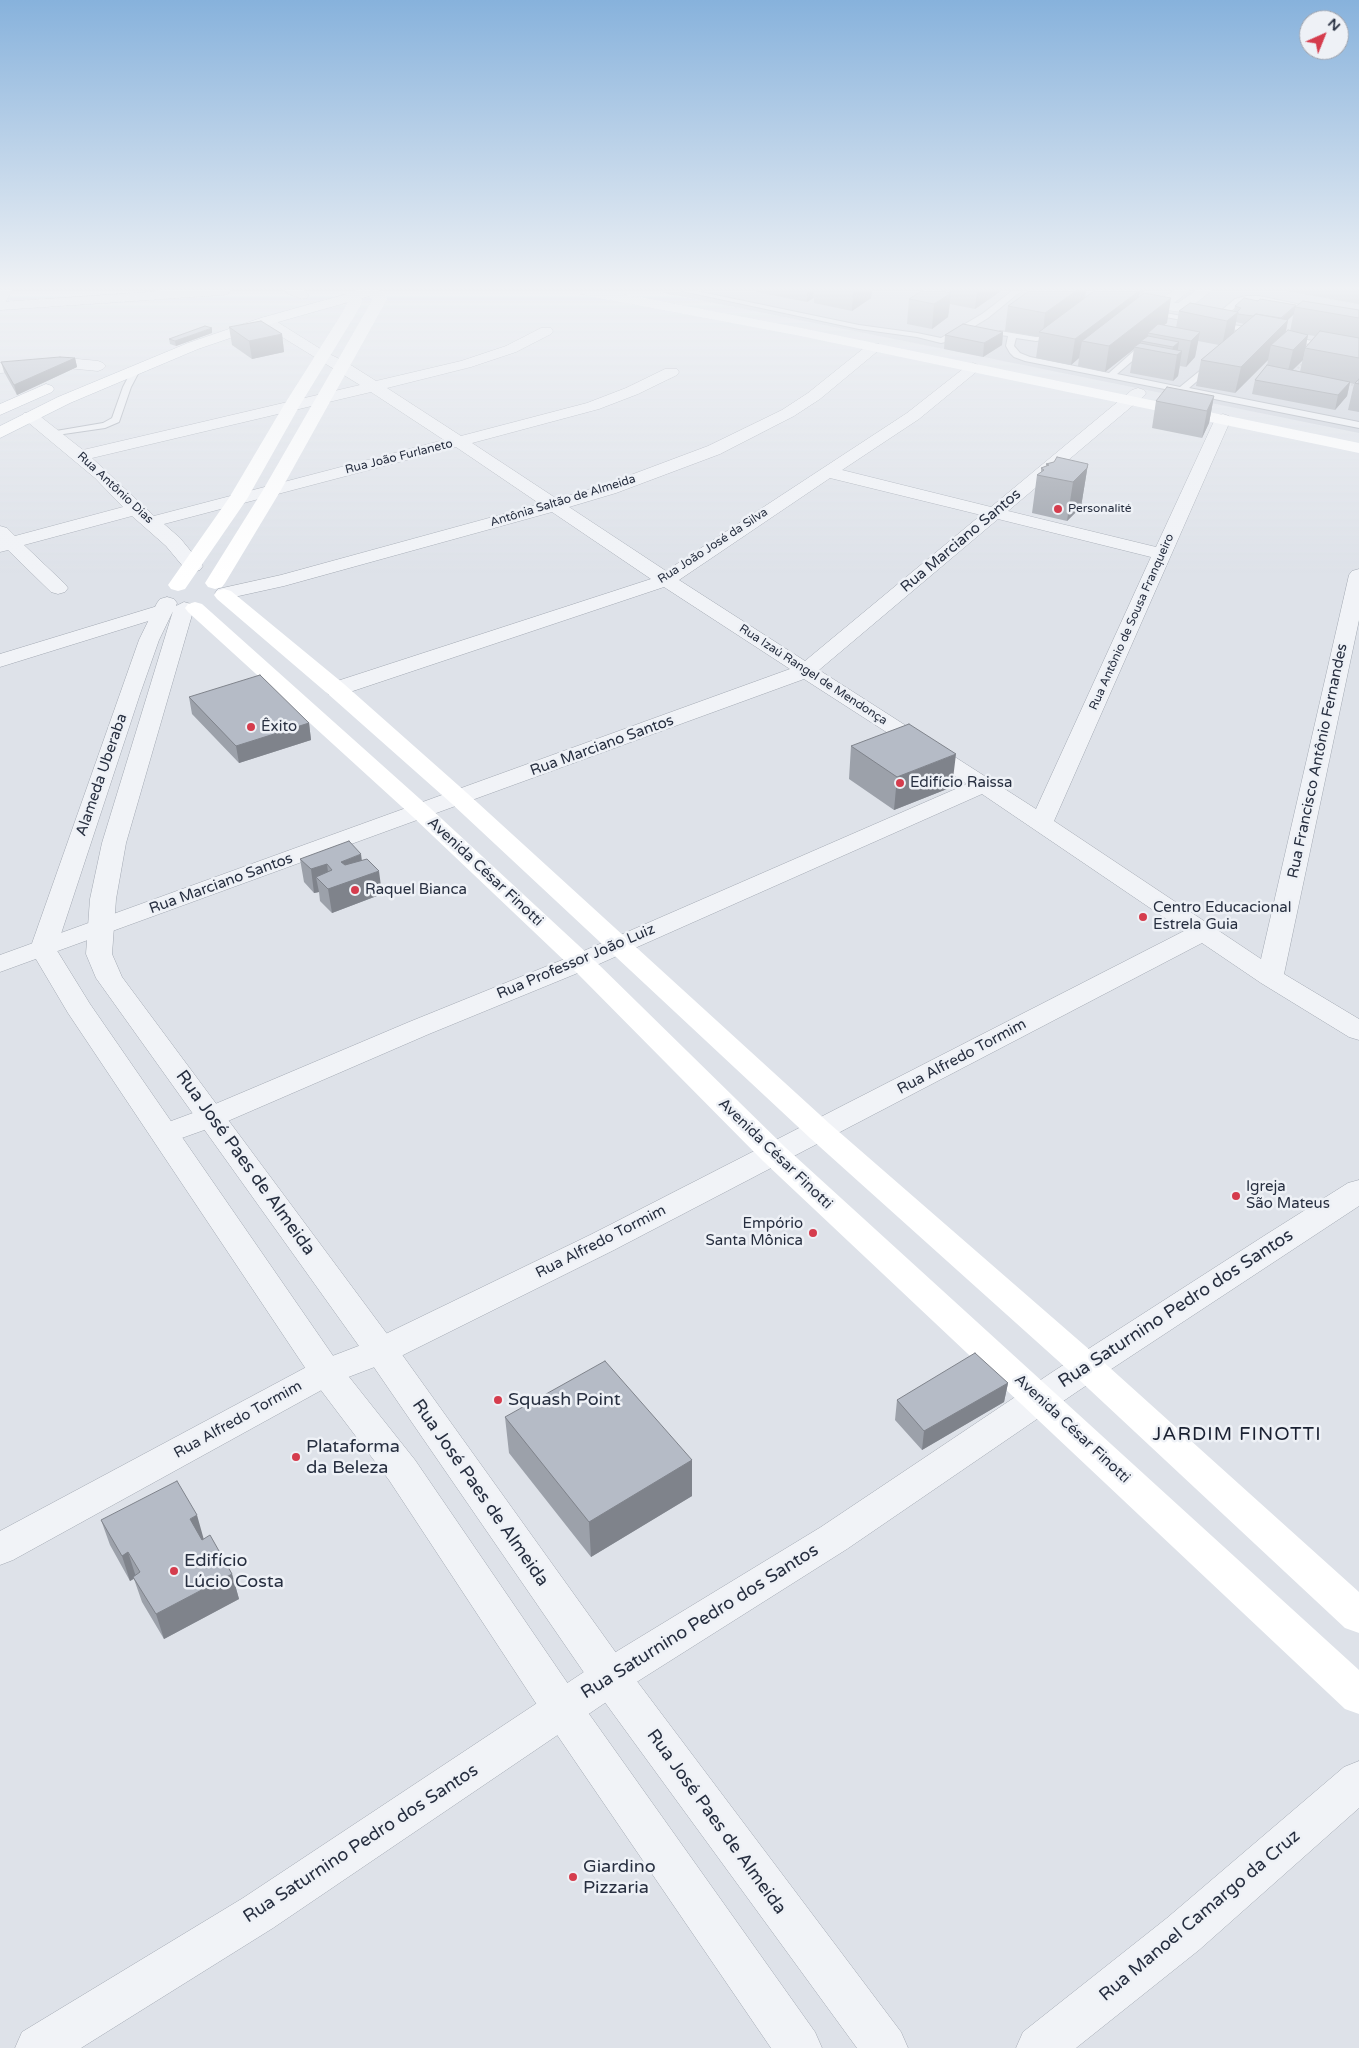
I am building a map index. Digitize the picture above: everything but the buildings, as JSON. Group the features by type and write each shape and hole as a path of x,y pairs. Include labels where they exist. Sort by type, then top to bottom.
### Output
{"main road":[{"path":"0,410 52,387"},
{"path":"0,433 30,416 96,387"},
{"name":"Alameda Uberaba","path":"178,603 193,566 238,498 292,405 309,387"},
{"name":"Alameda Uberaba","path":"221,590 272,490 331,387"},
{"path":"1080,387 1134,396 1223,420 1359,448"},
{"path":"1087,387 1359,439"},
{"path":"178,603 201,581 221,590 458,798 820,1131 1087,1367 1359,1616"},
{"path":"178,603 213,604 221,590"},
{"name":"Avenida César Finotti","path":"178,603 421,812 581,962 774,1154 1359,1696"}],"street":[{"path":"81,456 370,387"},
{"name":"Rua Izaú Rangel de Mendonça","path":"374,387 666,580 984,785 1270,977 1359,1032"},
{"name":"Rua João Furlaneto","path":"152,522 612,400 640,387"},
{"name":"Antônia Saltão de Almeida","path":"221,590 284,580 556,506 665,469 714,450 788,414 826,387"},
{"name":"Rua João José da Silva","path":"336,689 620,597 666,580 913,416 950,387"},
{"name":"Rua Marciano Santos","path":"0,964 806,671 953,549 993,512 1134,396"},
{"name":"Rua Antônio Dias","path":"30,416 101,474 135,509 152,522 193,566"},
{"name":"Rua Antônio de Sousa Franqueiro","path":"1041,824 1223,420"},
{"path":"827,472 1162,554"},
{"path":"3,540 135,509"},
{"path":"3,540 58,588"},
{"name":"Rua Francisco Antônio Fernandes","path":"1270,977 1359,575"},
{"path":"0,661 178,603"},
{"name":"Alameda Uberaba","path":"101,927 103,900 114,843 178,603"},
{"name":"Alameda Uberaba","path":"43,949 149,640 178,603"},
{"name":"Rua Professor João Luiz","path":"165,1134 211,1117 418,1028 581,962 984,785"},
{"name":"Rua José Paes de Almeida","path":"101,927 99,954 109,978 381,1351 470,1480 610,1676 774,1901 885,2048"},
{"name":"Rua Alfredo Tormim","path":"0,1549 50,1524 326,1372 381,1351 820,1131 1203,932"},
{"path":"43,949 78,1007 326,1372 402,1470 563,1710 799,2048"},
{"name":"Rua Saturnino Pedro dos Santos","path":"38,2048 258,1913 563,1710 610,1676 834,1538 1087,1367 1359,1191"},
{"name":"Rua Manoel Camargo da Cruz","path":"1038,2048 1183,1934 1359,1781"}],"lane":[{"path":"53,434 105,425 116,420 127,387"},
{"path":"1166,387 1359,425"},
{"path":"1182,390 1186,387"}],"shaded area":[{"path":"1130,387 1359,387 1359,433"}],"place":[{"name":"Personalité","path":"1058,509"},
{"name":"Êxito","path":"251,727"},
{"name":"Edifício Raissa","path":"900,783"},
{"name":"Raquel Bianca","path":"355,890"},
{"name":"Centro Educacional Estrela Guia","path":"1143,917"},
{"name":"Igreja São Mateus","path":"1236,1196"},
{"name":"Empório Santa Mônica","path":"813,1233"},
{"name":"Squash Point","path":"498,1400"},
{"name":"Plataforma da Beleza","path":"296,1457"},
{"name":"Edifício Lúcio Costa","path":"174,1571"},
{"name":"Giardino Pizzaria","path":"573,1877"}],"district":[{"name":"JARDIM FINOTTI","path":"1237,1435"}]}
